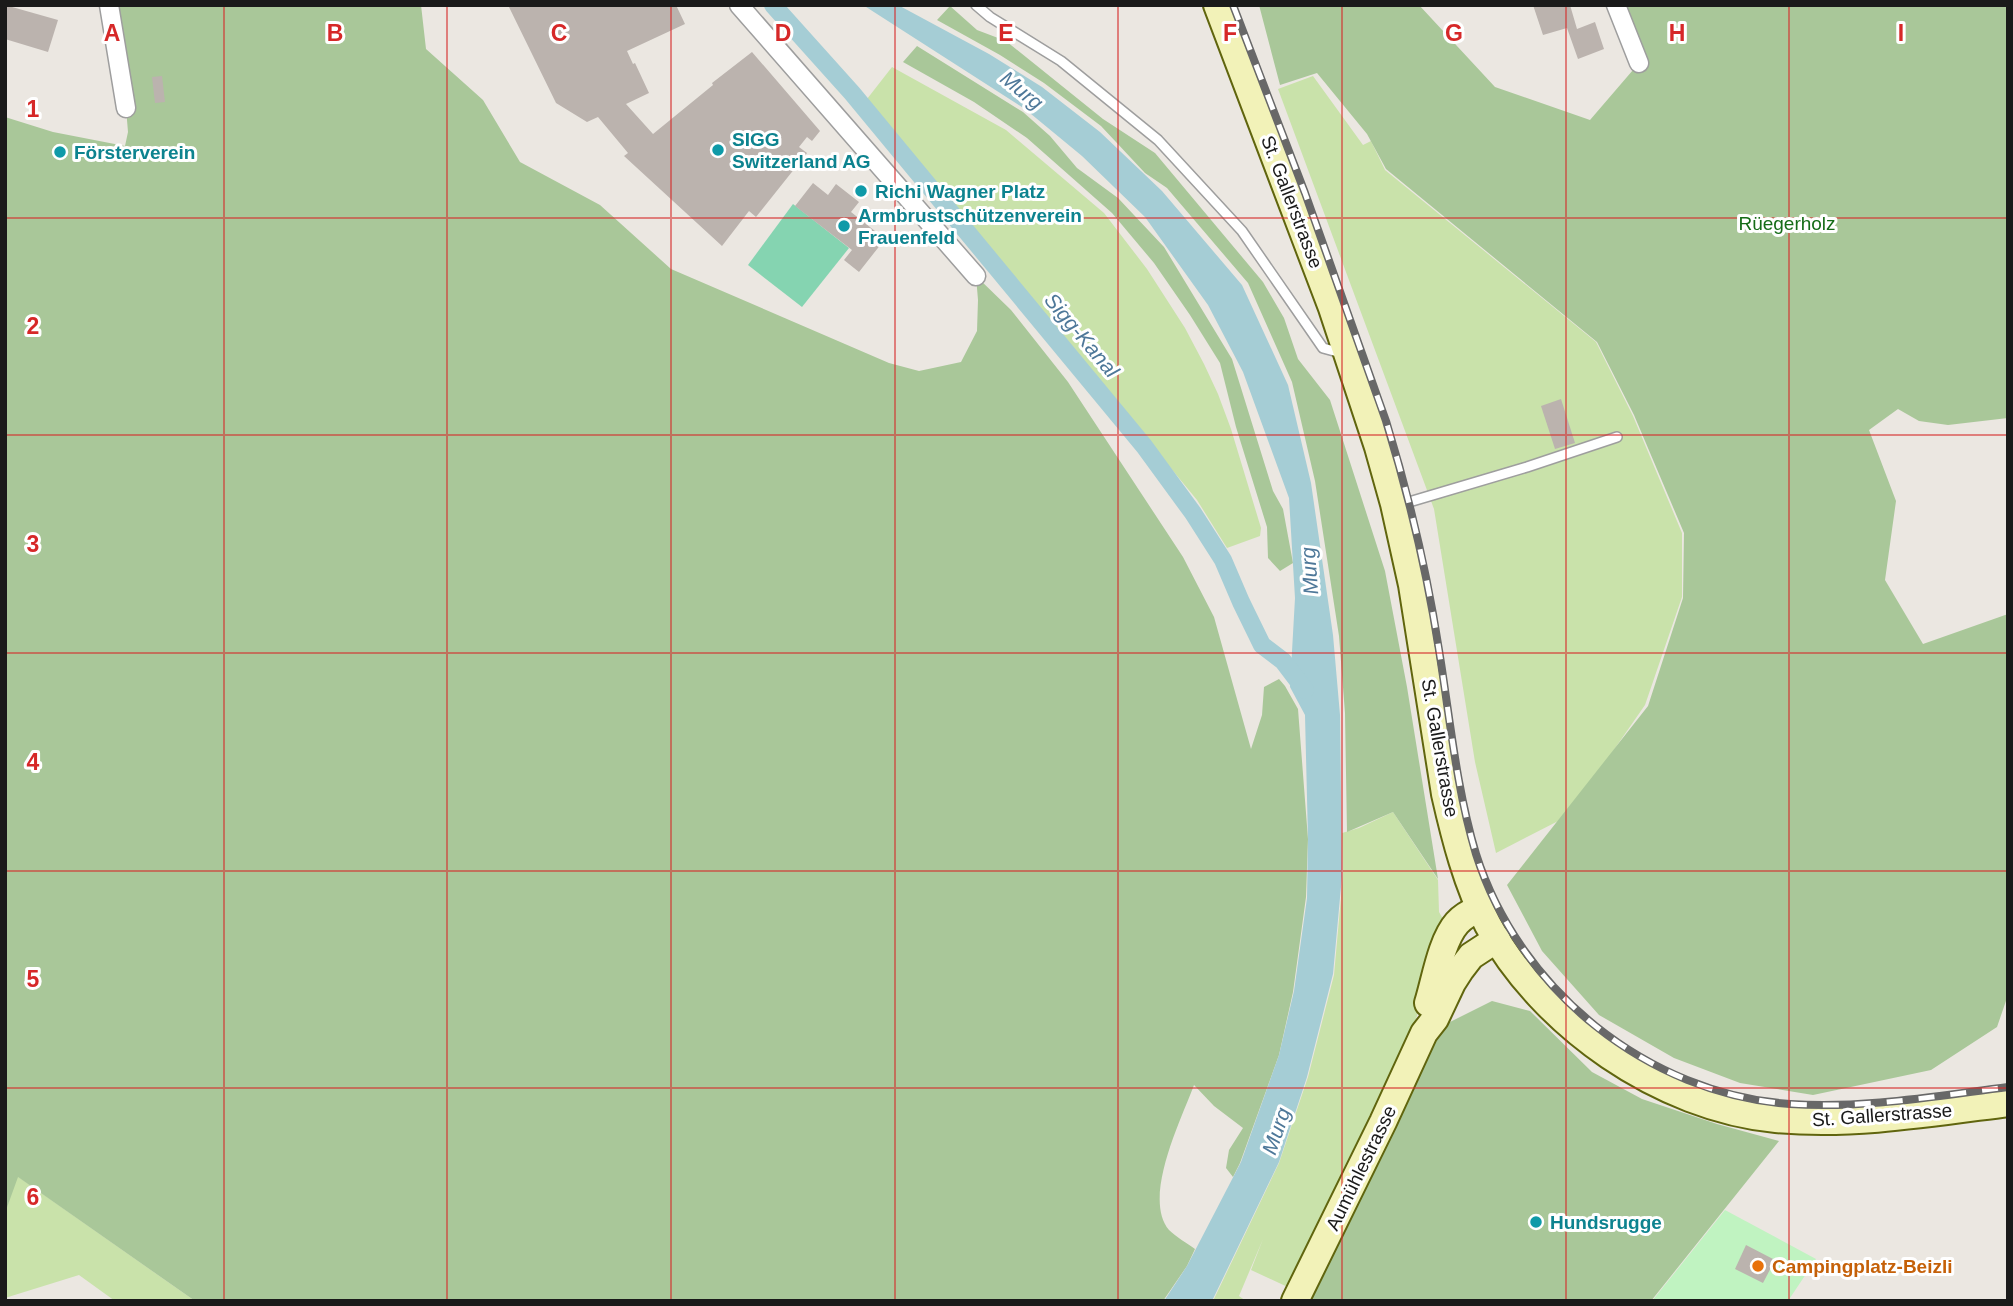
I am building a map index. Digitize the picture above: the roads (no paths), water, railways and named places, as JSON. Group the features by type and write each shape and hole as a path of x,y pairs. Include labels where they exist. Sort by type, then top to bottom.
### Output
{"main road":[{"name":"St. Gallerstrasse","path":"1217,5 1347,347 1394,504 1412,585 1446,794 1459,846 1480,908 1497,939 1534,989 1562,1018 1598,1048 1633,1071 1668,1089 1731,1111 1774,1119 1836,1121 1881,1119 2008,1103"},
{"name":"Aumühlestrasse","path":"1424,1033 1424,1017 1448,938 1458,922 1480,908"},
{"name":"Aumühlestrasse","path":"1295,1301 1424,1033 1435,1019 1452,983 1471,956 1497,939"}],"street":[{"path":"108,5 126,107"},
{"path":"739,5 976,276"},
{"path":"1616,5 1639,63"}],"lane":[{"path":"976,5 990,17 1061,61 1158,141 1242,231 1323,348 1334,351 1347,347"},
{"path":"1394,504 1527,467 1617,437"}],"water":[{"name":"Murg","path":"863,5 898,5 989,54 1042,87 1100,132 1162,191 1242,285 1288,385 1311,483 1333,635 1340,715 1342,876 1333,974 1307,1077 1279,1162 1212,1301 1164,1301 1187,1266 1241,1162 1279,1055 1294,991 1307,898 1305,715 1290,687 1295,598 1289,498 1243,372 1208,305 1145,217 1082,156 1025,109"}],"waterway":[{"name":"Sigg-Kanal","path":"773,5 852,93 1144,446 1193,513 1223,560 1262,645 1283,661 1305,690"}],"railway":[{"path":"1233,5 1305,193 1386,421 1423,563 1458,778 1469,829 1496,903 1523,949 1557,990 1596,1026 1640,1056 1687,1080 1738,1096 1790,1104 1845,1105 2008,1087"}],"place":[{"name":"SIGG Switzerland AG","path":"718,150"},
{"name":"Försterverein","path":"60,152"},
{"name":"Richi Wagner Platz","path":"861,191"},
{"name":"Armbrustschützenverein Frauenfeld","path":"844,226"},
{"name":"Hundsrugge","path":"1536,1222"},
{"name":"Campingplatz-Beizli","path":"1758,1266"}],"park label":[{"name":"Rüegerholz","path":"1787,223"}]}
